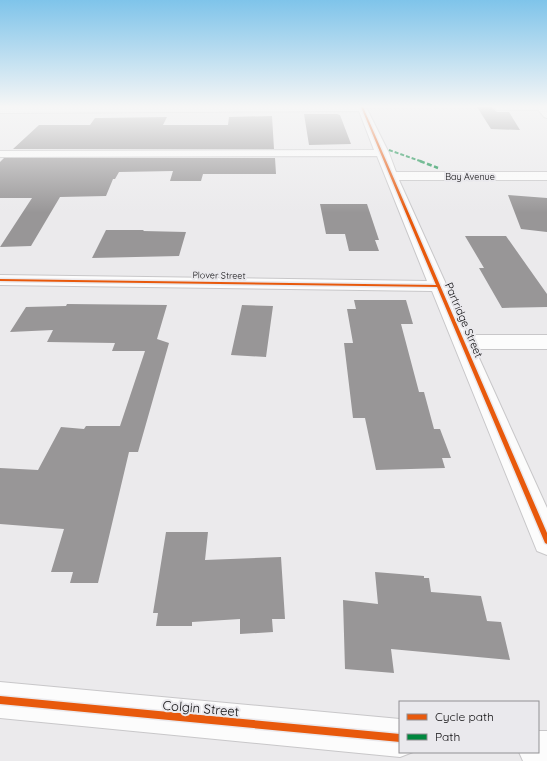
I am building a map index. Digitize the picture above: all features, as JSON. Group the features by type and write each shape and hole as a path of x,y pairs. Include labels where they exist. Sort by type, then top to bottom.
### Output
{"street":[{"name":"Partridge Street","path":"378,143 547,541"},
{"path":"0,154 383,153"},
{"name":"Bay Avenue","path":"392,176 547,176"},
{"name":"Plover Street","path":"0,280 438,286"},
{"path":"462,342 547,342"},
{"name":"Colgin Street","path":"0,700 399,738"}],"building":[{"path":"20,143 274,143 274,149 13,149"},
{"path":"309,143 350,143 351,144 309,145"},
{"path":"4,158 275,158 276,174 203,174 201,181 170,181 173,171 119,172 115,179 113,179 106,196 60,197 31,246 0,247 32,198 0,198 0,162"},
{"path":"508,195 547,198 547,232 521,229"},
{"path":"320,204 367,204 379,240 375,240 379,251 349,251 345,234 326,234"},
{"path":"106,230 186,232 179,256 92,258"},
{"path":"465,236 506,236 547,294 547,307 502,308 479,268 484,268"},
{"path":"354,300 406,300 413,324 401,324 419,392 424,392 434,429 440,429 451,458 442,458 445,468 376,470 365,418 353,418 344,343 353,343 347,309 356,309"},
{"path":"67,304 167,305 157,339 169,343 138,452 129,452 98,583 70,583 73,572 51,572 64,529 0,524 0,468 38,470 61,427 84,429 86,426 120,426 145,351 112,351 115,343 47,342 53,330 10,332 26,307 66,306"},
{"path":"242,305 273,306 266,357 231,355"},
{"path":"166,532 208,532 205,560 281,557 285,619 272,619 273,632 240,634 240,619 192,622 192,626 156,626 158,613 153,613"},
{"path":"375,572 424,576 424,578 429,578 431,592 481,596 487,621 501,622 510,660 391,649 394,673 345,669 343,600 378,604"}],"marked path":[{"path":"389,150 438,168"}],"cycle path":[{"path":"377,143 547,541"},
{"path":"0,280 438,286"},
{"path":"0,700 399,738"}]}
